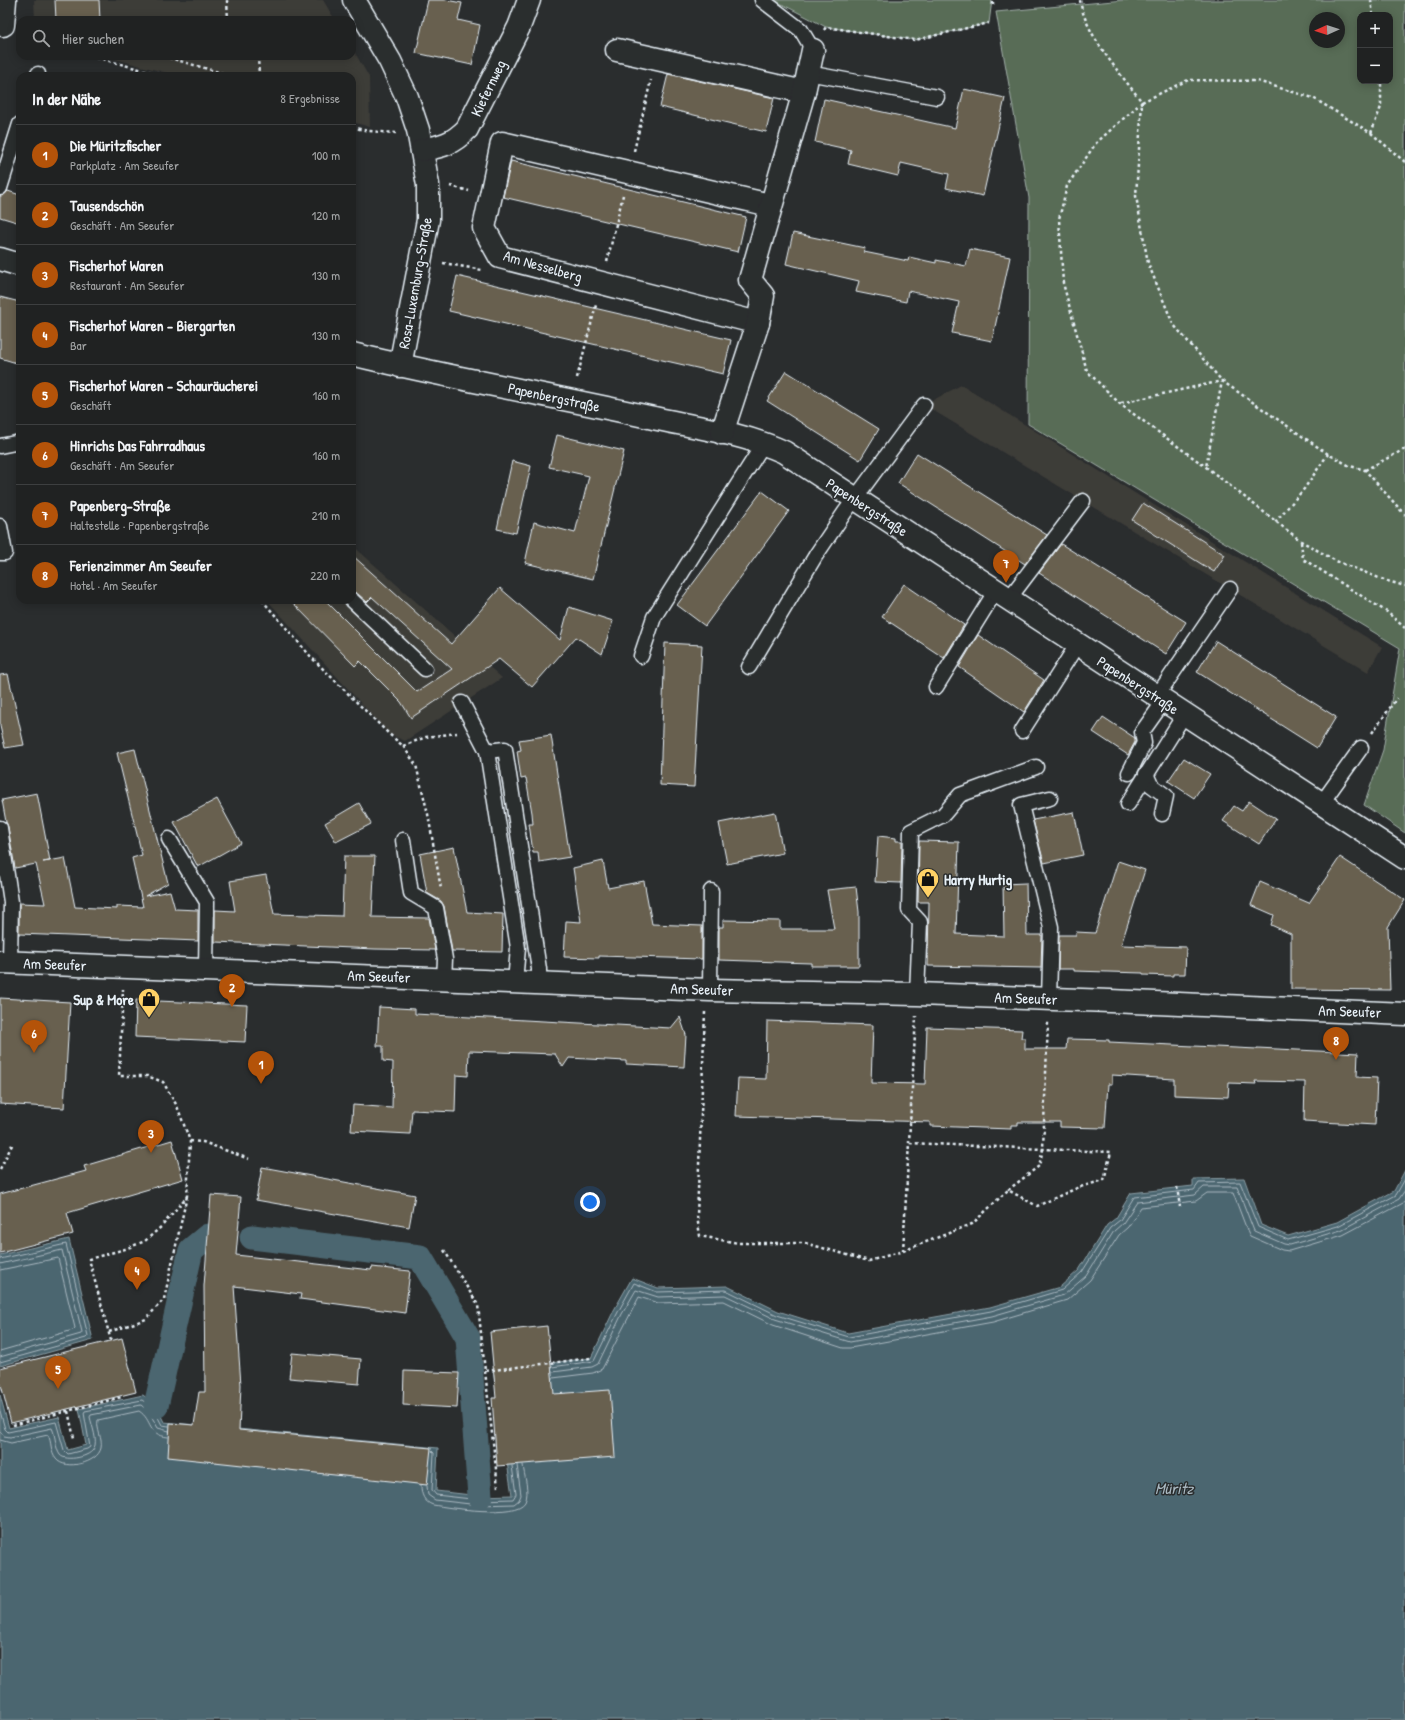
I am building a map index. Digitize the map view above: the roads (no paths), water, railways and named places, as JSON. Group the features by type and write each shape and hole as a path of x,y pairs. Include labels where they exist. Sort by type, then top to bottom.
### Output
{"street":[{"path":"3,25 5,0"},
{"name":"Rosa-Luxemburg-Straße","path":"354,0 390,61 407,97 422,150 428,185 428,220 400,366"},
{"name":"Kiefernweg","path":"422,150 440,147 455,141 467,129 519,27 529,0"},
{"path":"617,50 656,60 806,83"},
{"path":"722,433 758,323 763,296 750,280 770,205 806,83 813,50"},
{"name":"Am Nesselberg","path":"758,323 500,257 484,228 502,143 770,205"},
{"path":"0,259 16,264"},
{"name":"Papenbergstraße","path":"356,355 400,366 571,400 722,433 764,443 784,452 1184,715 1405,858"},
{"name":"Am Seeufer","path":"5,962 710,990 917,994 1405,1014"}],"lane":[{"path":"762,0 801,30 813,50"},
{"path":"806,83 937,97"},
{"path":"0,188 16,137"},
{"path":"749,667 816,555 854,499 924,405"},
{"path":"0,446 16,443"},
{"path":"641,656 654,617 764,443"},
{"path":"936,687 1002,596 1083,502"},
{"path":"0,526 5,553 0,553"},
{"path":"1129,773 1144,743 1142,732 1160,699 1230,589"},
{"path":"356,604 424,669"},
{"path":"1022,731 1077,645"},
{"path":"462,703 487,751 518,948 515,982"},
{"path":"1128,804 1184,715"},
{"path":"1321,804 1361,748"},
{"path":"487,751 505,749 539,969 539,983"},
{"path":"917,994 920,922 909,910 911,831 943,816 960,795 1036,767"},
{"path":"1146,774 1151,785 1166,796 1162,814"},
{"path":"1049,999 1051,927 1021,806 1050,798"},
{"path":"0,828 11,902 5,962"},
{"path":"169,839 207,902 206,970"},
{"path":"403,840 411,893 436,908 445,958 444,979"},
{"path":"710,990 711,891"}],"water":[{"name":"Müritz","path":"1405,1170 1405,1720 0,1720 0,1395 9,1428 59,1417 68,1450 86,1445 79,1409 143,1395 156,1406 164,1422 438,1448 436,1491 480,1496 512,1495 493,1370 591,1358 614,1310 632,1278 658,1288 727,1286 778,1311 848,1333 990,1307 1060,1287 1079,1270 1107,1225 1116,1218 1131,1193 1193,1186 1193,1179 1244,1178 1261,1225 1288,1236 1337,1222 1394,1191"},
{"path":"69,1239 93,1340 0,1366 0,1255"}],"waterway":[{"path":"156,1406 191,1250 208,1236"},
{"path":"252,1237 420,1257 468,1338 480,1496"}],"place":[{"name":"Papenberg-Straße","path":"1006,583"},
{"name":"Harry Hurtig","path":"928,898"},
{"name":"Tausendschön","path":"232,1007"},
{"name":"Sup & More","path":"149,1018"},
{"name":"Hinrichs Das Fahrradhaus","path":"34,1053"},
{"name":"Ferienzimmer Am Seeufer","path":"1336,1060"},
{"name":"Die Müritzfischer","path":"261,1084"},
{"name":"Fischerhof Waren","path":"151,1153"},
{"name":"Fischerhof Waren - Biergarten","path":"137,1290"},
{"name":"Fischerhof Waren - Schauräucherei","path":"58,1389"}]}
